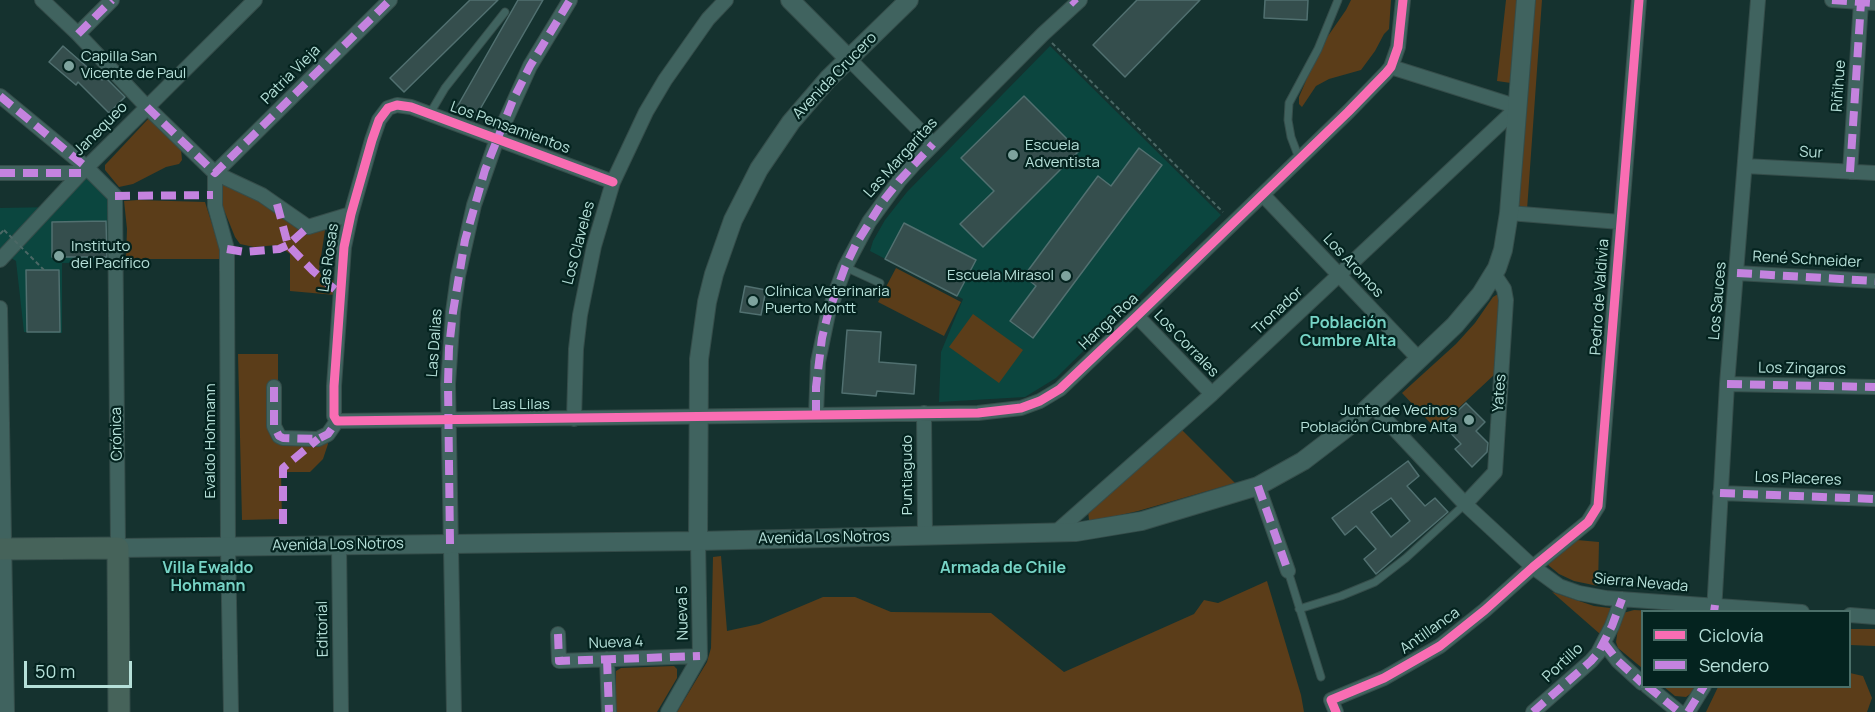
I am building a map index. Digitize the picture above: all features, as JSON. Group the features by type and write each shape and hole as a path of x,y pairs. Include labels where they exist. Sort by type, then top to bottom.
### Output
{"main road":[{"path":"790,0 849,59"},
{"name":"Avenida Crucero","path":"698,541 698,378 702,330 714,274 733,220 774,145 809,100 909,0"},
{"path":"1509,213 1526,0"},
{"name":"Avenida Los Notros","path":"2,549 698,541 1055,533 1096,530 1142,521 1258,486 1278,477 1350,425 1455,325 1482,294 1494,274 1503,250 1509,213"},
{"name":"Crónica","path":"118,548 119,712"}],"street":[{"path":"42,0 214,173 262,195 308,227 351,214"},
{"path":"78,34 112,0"},
{"name":"Janequeo","path":"0,260 83,170 255,0"},
{"name":"Patria Vieja","path":"214,173 390,0"},
{"name":"Las Dalias","path":"454,712 448,420 449,348 458,276 474,205 497,139 530,66 570,0"},
{"name":"Los Claveles","path":"574,419 574,373 580,315 594,246 613,182 646,112 665,80 708,20 726,0"},
{"name":"Hanga Roa","path":"698,416 978,413 1021,408 1040,401 1060,389 1137,316 1348,112 1391,66 1398,47 1403,0"},
{"name":"Pedro de Valdivia","path":"1533,567 1588,522 1598,506 1639,0"},
{"name":"Los Sauces","path":"1715,608 1720,493 1758,0"},
{"path":"1832,0 1868,2"},
{"name":"Las Margaritas","path":"816,415 816,387 822,338 845,267 860,237 898,181 1076,1"},
{"name":"Riñihue","path":"1850,172 1868,2"},
{"path":"849,59 933,144"},
{"path":"1391,66 1518,107"},
{"name":"Crónica","path":"0,96 115,196 118,548"},
{"name":"Los Pensamientos","path":"397,105 404,105 613,182"},
{"name":"Las Rosas","path":"340,421 334,410 335,354 342,269 351,214 379,120 388,108 397,105"},
{"name":"Tronador","path":"1055,533 1212,394 1518,107"},
{"name":"Sur","path":"1744,166 1875,173"},
{"path":"0,173 83,170"},
{"name":"Evaldo Hohmann","path":"214,173 214,206 227,249 231,712"},
{"name":"Los Aromos","path":"1263,195 1419,359"},
{"path":"1509,213 1620,222"},
{"name":"René Schneider","path":"1737,273 1875,280"},
{"name":"Yates","path":"1465,504 1495,472 1506,300 1504,289 1494,274"},
{"path":"0,308 2,549 7,712"},
{"name":"Los Corrales","path":"1137,316 1212,394"},
{"name":"Los Zingaros","path":"1728,384 1875,387"},
{"path":"274,387 274,430 279,436 318,439 328,434 340,421"},
{"name":"Sierra Nevada","path":"1372,405 1465,504 1550,581 1568,590 1592,596 1758,610"},
{"name":"Puntiagudo","path":"924,413 925,536"},
{"name":"Las Lilas","path":"340,421 698,416"},
{"path":"1258,486 1288,571"},
{"name":"Los Placeres","path":"1720,493 1875,499"},
{"name":"Nueva 5","path":"668,712 700,656 698,541"},
{"name":"Editorial","path":"339,545 341,712"},
{"name":"Antillanca","path":"1333,706 1440,646 1533,567"},
{"name":"Portillo","path":"1533,712 1591,661 1604,643 1622,599"},
{"path":"1851,615 1875,617"},
{"name":"Nueva 4","path":"558,634 559,661 700,656"},
{"path":"1604,643 1618,661 1641,682"},
{"path":"607,659 609,712"},
{"path":"1648,688 1679,712"},
{"path":"1688,712 1703,688"}],"lane":[{"path":"1299,159 1288,120 1289,103 1318,49 1338,0"},
{"path":"429,115 446,88 505,12"},
{"path":"845,267 880,283"},
{"path":"1299,609 1376,582 1465,504"},
{"path":"1288,571 1321,677"}],"path":[{"path":"1043,34 1234,222"},
{"path":"0,234 4,230 44,270"}],"shaded area":[{"path":"1351,0 1391,0 1389,29 1361,70 1329,79 1316,86 1302,107 1299,104 1299,97 1308,76 1328,36"},
{"path":"1506,0 1518,0 1511,83 1497,81"},
{"path":"1533,0 1542,0 1527,210 1518,204"},
{"name":"Escuela Mirasol","path":"1050,46 1221,215 1056,378 1025,397 939,402 941,352 963,299 870,251 873,241 885,220 907,192"},
{"path":"150,117 181,149 182,160 179,164 166,167 133,184 119,187 105,170 105,165"},
{"name":"Instituto del Pacífico","path":"89,176 108,199 109,262 62,263 62,333 24,332 16,261 0,251 0,208 57,207"},
{"path":"222,182 325,230 319,270 321,274 336,282 335,295 290,291 290,254 278,245 254,247 240,244 222,205"},
{"path":"124,201 205,202 219,246 220,259 126,259 127,229"},
{"path":"896,268 961,302 944,336 878,302"},
{"path":"1498,294 1502,302 1494,375 1436,429 1402,393 1456,344 1475,323 1493,297"},
{"path":"973,314 1023,350 999,383 949,347"},
{"path":"238,354 278,354 278,380 271,382 271,432 327,441 328,444 323,459 310,472 281,472 282,519 242,520"},
{"path":"1181,429 1235,483 1138,511 1094,521 1089,520 1088,511"},
{"path":"1577,540 1599,542 1598,586 1574,581 1559,574 1547,564 1569,544"},
{"path":"721,556 727,631 759,624 823,597 855,597 891,612 991,613 1064,672 1194,614 1204,600 1218,603 1267,581 1304,712 677,712 707,662 711,648 713,557"},
{"path":"1552,592 1594,606 1610,608 1612,614 1600,634"},
{"path":"1641,610 1641,667 1618,648 1616,642 1619,621 1623,613"},
{"path":"1851,629 1875,629 1875,646 1851,645"},
{"path":"674,666 677,669 677,678 657,712 616,712 616,671 621,668"},
{"path":"1851,673 1863,676 1872,698 1867,712 1706,712 1718,688 1851,688"},
{"path":"1665,688 1695,688 1686,697 1675,696"}],"building":[{"path":"470,0 498,0 404,92 390,78"},
{"path":"518,0 543,0 475,118 457,107"},
{"path":"1137,0 1200,0 1125,77 1093,45"},
{"path":"1265,0 1308,0 1307,20 1264,18"},
{"path":"63,46 102,80 105,77 125,97 109,113 78,82 76,85 49,62"},
{"path":"1024,96 1079,151 983,247 960,224 994,191 961,158"},
{"path":"1139,148 1162,165 1033,338 1010,321 1036,286 1024,276 1098,176 1111,186"},
{"path":"106,221 107,257 52,257 52,222"},
{"path":"904,223 976,260 957,296 885,259"},
{"path":"26,270 59,270 60,332 27,332"},
{"name":"Clínica Veterinaria Puerto Montt","path":"745,286 766,290 761,315 740,312"},
{"path":"847,330 881,332 879,362 916,365 914,394 877,391 876,396 842,393"},
{"path":"1466,403 1485,422 1476,431 1488,443 1487,452 1472,467 1455,449 1461,444 1443,425"},
{"path":"1408,461 1419,476 1407,486 1425,506 1435,498 1448,512 1376,574 1364,559 1376,549 1356,526 1345,535 1332,518","holes":["1391,498 1410,521 1391,537 1371,512"]}],"marked path":[{"path":"78,34 112,0"},
{"path":"147,107 215,173 390,0"},
{"path":"450,544 449,348 465,240 485,170 513,100 530,66 570,0"},
{"path":"1072,0 1076,4"},
{"path":"1832,0 1875,3"},
{"path":"1850,172 1861,2"},
{"path":"0,96 86,167"},
{"path":"816,415 816,387 822,338 845,267 856,244 883,201 933,144"},
{"path":"0,173 81,173"},
{"path":"115,196 213,195"},
{"path":"277,204 288,245 339,293"},
{"path":"227,249 245,252 279,249 288,245 308,227"},
{"path":"1737,273 1875,281"},
{"path":"1727,384 1875,387"},
{"path":"274,387 274,426 279,436 318,439 328,434 337,421"},
{"path":"283,524 283,468 318,439"},
{"path":"1258,486 1288,571"},
{"path":"1720,493 1875,499"},
{"path":"1533,712 1598,653 1612,626 1622,599"},
{"path":"1714,610 1715,605"},
{"path":"558,634 559,661 700,656"},
{"path":"1604,643 1618,661 1641,682"},
{"path":"607,659 609,712"},
{"path":"1649,688 1679,712"},
{"path":"1688,712 1703,688"}],"cycle path":[{"path":"613,182 411,107 397,105 388,108 379,120 372,140 344,247 334,386 334,416 337,421 978,413 1021,408 1040,401 1060,389 1386,73 1391,67 1398,47 1403,0"},
{"path":"1336,712 1331,700 1384,678 1440,646 1588,522 1598,506 1639,0"}],"place":[{"name":"Capilla San Vicente de Paul","path":"69,66"},
{"name":"Escuela Adventista","path":"1013,155"},
{"name":"Instituto del Pacífico","path":"59,256"},
{"name":"Escuela Mirasol","path":"1066,276"},
{"name":"Clínica Veterinaria Puerto Montt","path":"753,301"},
{"name":"Junta de Vecinos Población Cumbre Alta","path":"1469,420"}],"district":[{"name":"Población Cumbre Alta","path":"1348,333"},
{"name":"Armada de Chile","path":"1003,569"},
{"name":"Villa Ewaldo Hohmann","path":"208,578"}]}
